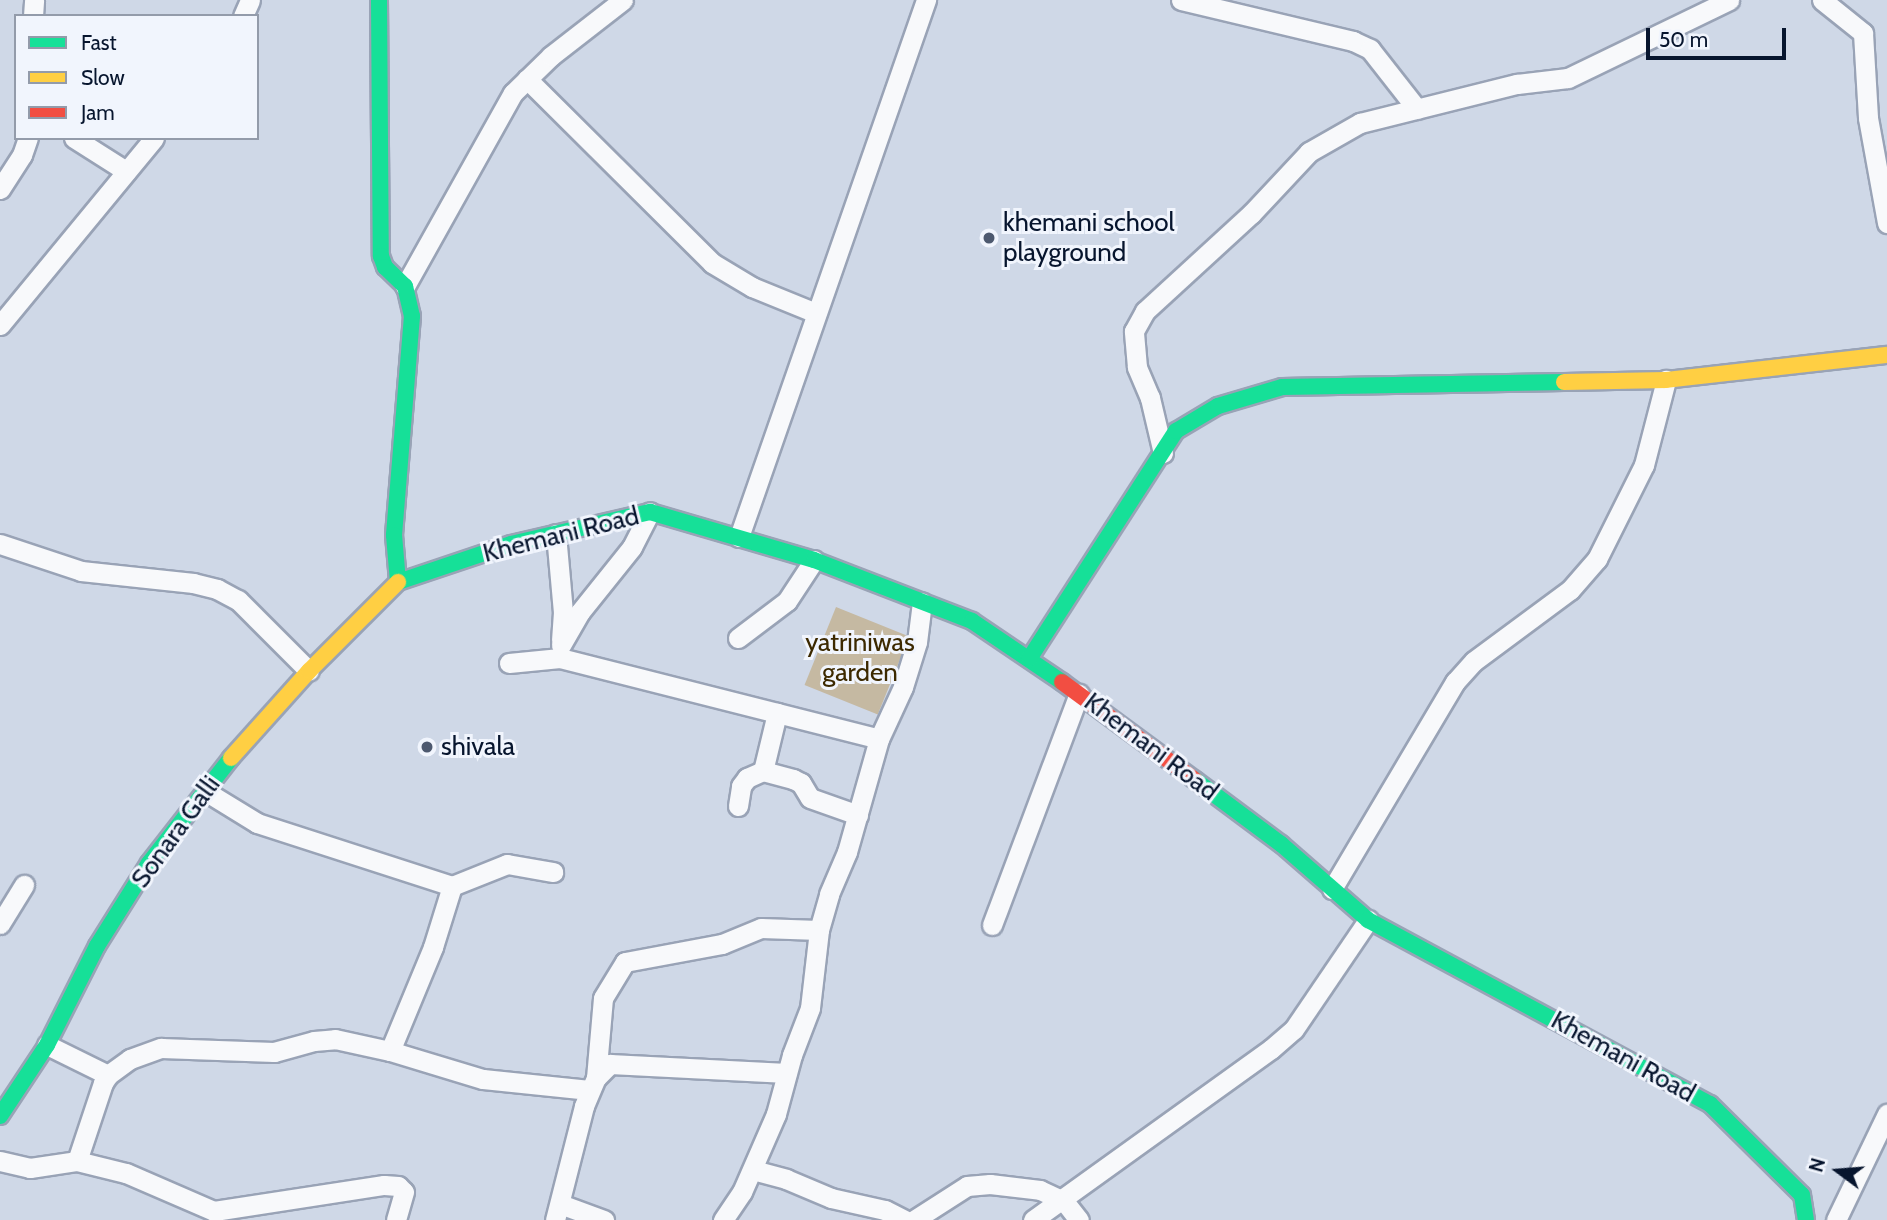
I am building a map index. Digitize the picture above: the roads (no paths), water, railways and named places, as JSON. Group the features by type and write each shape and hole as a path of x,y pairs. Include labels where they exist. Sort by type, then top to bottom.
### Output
{"street":[{"path":"379,0 381,256 385,267 405,286 412,316 394,535 398,582"},
{"path":"405,286 496,118 513,93 623,0"},
{"path":"739,537 926,0"},
{"path":"1181,0 1353,41 1370,50 1417,109"},
{"path":"1163,453 1150,398 1137,367 1134,331 1145,311 1251,214 1309,152 1360,123 1517,84 1568,78 1728,0"},
{"path":"1822,0 1863,33 1868,118 1887,223"},
{"path":"527,79 712,263 752,287 816,313"},
{"path":"0,189 22,155 27,140"},
{"path":"77,140 126,171"},
{"path":"0,324 152,140"},
{"path":"1029,659 1177,430 1218,406 1282,387 1666,380 1887,355"},
{"path":"1332,888 1455,682 1474,661 1570,590 1597,559 1644,466 1666,380"},
{"path":"560,652 580,612 632,547 650,512"},
{"name":"Khemani Road","path":"398,582 511,544 650,512 814,560 972,621 1080,694 1281,844 1368,920 1710,1104 1802,1195 1806,1220"},
{"path":"555,534 563,612 560,652"},
{"path":"0,544 81,571 193,583 217,589 238,600 309,671"},
{"path":"738,638 787,601 814,560"},
{"name":"Sonara Galli","path":"3,1103 47,1045 97,946 149,863 233,755 309,671 398,582"},
{"path":"723,1220 753,1170 776,1114 810,1008 819,930 858,815 879,739 903,687 918,642 922,602"},
{"path":"509,663 560,652 879,739"},
{"path":"992,926 1080,694"},
{"path":"762,771 777,713"},
{"path":"738,806 741,786 747,778 762,771 793,779 801,783 810,799 858,815"},
{"path":"205,791 257,823 452,886 507,864 553,872"},
{"path":"0,924 24,885"},
{"path":"390,1051 433,947 452,886"},
{"path":"1034,1220 1064,1201 1286,1035 1368,920"},
{"path":"604,1220 558,1212 592,1084 603,998 625,962 672,951 722,944 761,928 819,930"},
{"path":"77,1161 103,1083 108,1076 130,1059 162,1048 274,1052 314,1041 335,1039 390,1051 483,1079 592,1084"},
{"path":"47,1045 108,1076"},
{"path":"592,1084 610,1064 787,1073"},
{"path":"1836,1220 1887,1114"},
{"path":"0,1161 30,1168 59,1161 77,1161 126,1173 214,1211 384,1185 398,1186 404,1192 396,1220"},
{"path":"753,1170 786,1178 831,1198 885,1210 905,1220"},
{"path":"914,1220 967,1186 1017,1186 1040,1191 1064,1201 1079,1220"}],"place":[{"name":"khemani school playground","path":"989,238"},
{"name":"shivala","path":"427,747"}],"park label":[{"name":"yatriniwas garden","path":"860,658"}]}
